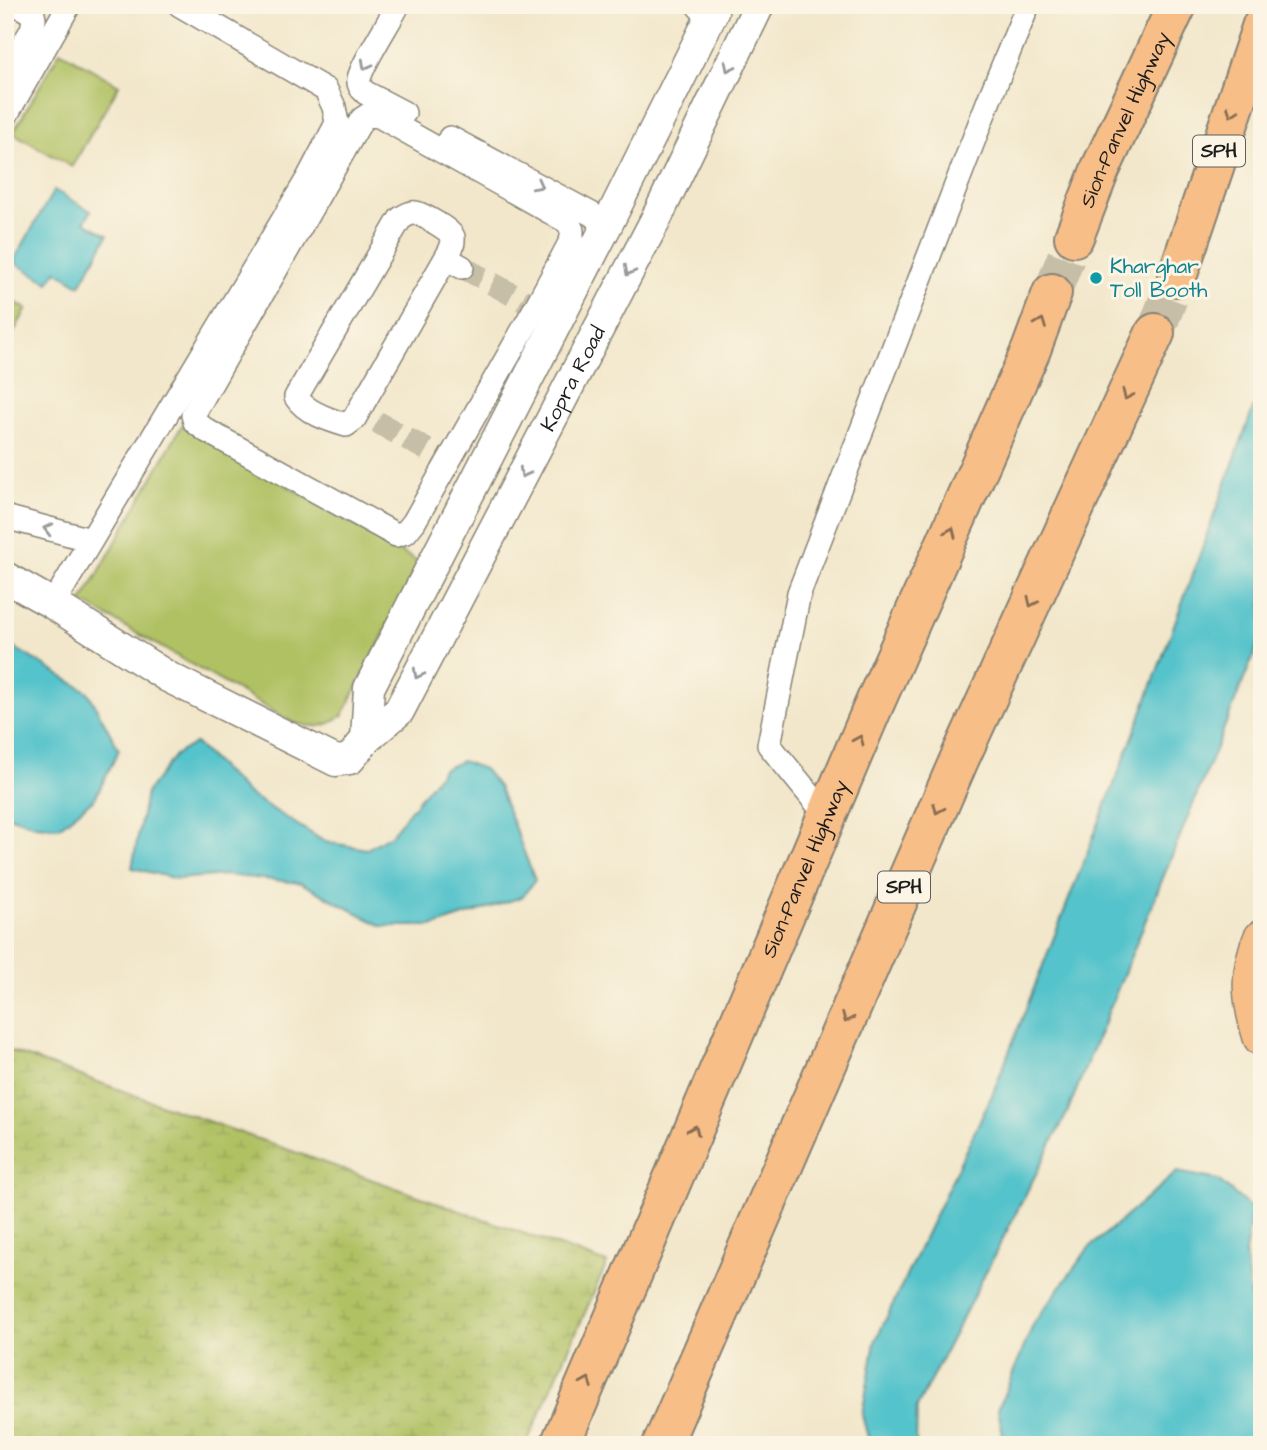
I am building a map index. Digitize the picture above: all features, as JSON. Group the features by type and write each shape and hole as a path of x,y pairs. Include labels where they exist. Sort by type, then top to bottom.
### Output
{"highway":[{"name":"Sion-Panvel Highway","path":"1074,237 1100,170 1177,5"},
{"name":"SPH","path":"1177,277 1262,24"},
{"name":"Sion-Panvel Highway","path":"560,1445 827,816 1031,350 1052,293"},
{"name":"SPH","path":"662,1445 954,773 1155,333"}],"main road":[{"path":"1262,939 1257,950 1250,986 1262,1037"}],"street":[{"path":"5,75 34,25 33,14 18,5"},
{"path":"5,117 69,5"},
{"path":"53,604 307,180 337,122 326,90 180,5"},
{"path":"398,5 359,77 360,89 608,223"},
{"name":"Kopra Road","path":"366,739 369,688 478,478 541,310 608,223 713,12 702,5"},
{"name":"Kopra Road","path":"5,577 168,677 336,761 350,760 366,739 399,711 650,232 759,5"},
{"path":"827,816 769,745 799,593 1028,5"},
{"path":"368,115 379,116 568,222 572,239 541,310 443,459 414,522 406,532 396,535 195,422 193,415 362,119 368,115"},
{"path":"416,213 449,230 453,237 454,262 367,417 346,425 301,405 296,397 400,219 416,213"},
{"path":"443,459 478,478"},
{"path":"5,517 91,540"}],"green space":[{"path":"60,51 119,85 72,167 13,133"},
{"path":"5,297 27,309 5,347"},
{"path":"182,425 420,563 343,715 330,723 314,726 294,723 82,602"},
{"path":"5,1049 607,1263 526,1445 5,1445"}],"water":[{"path":"54,190 91,211 84,222 108,235 80,285 56,271 49,283 13,262"},
{"path":"1262,384 1262,635 1067,1113 917,1407 916,1445 870,1445 862,1415 875,1342 992,1095 1140,718"},
{"path":"5,642 88,692 119,750 95,798 59,827 35,825 5,815"},
{"path":"195,743 247,793 325,842 367,849 392,834 443,769 462,761 484,769 499,788 535,880 522,897 434,926 382,926 301,883 226,875 177,879 132,868 146,793 175,755"},
{"path":"1177,1172 1218,1180 1252,1209 1245,1253 1254,1329 1262,1336 1262,1445 1005,1445 998,1409 1034,1323 1088,1249"}],"tunnel":[{"path":"1052,293 1074,237"},
{"path":"462,267 528,303"},
{"path":"1155,333 1177,277"},
{"path":"377,422 438,456"}],"place":[{"name":"Kharghar Toll Booth","path":"1096,278"}]}
